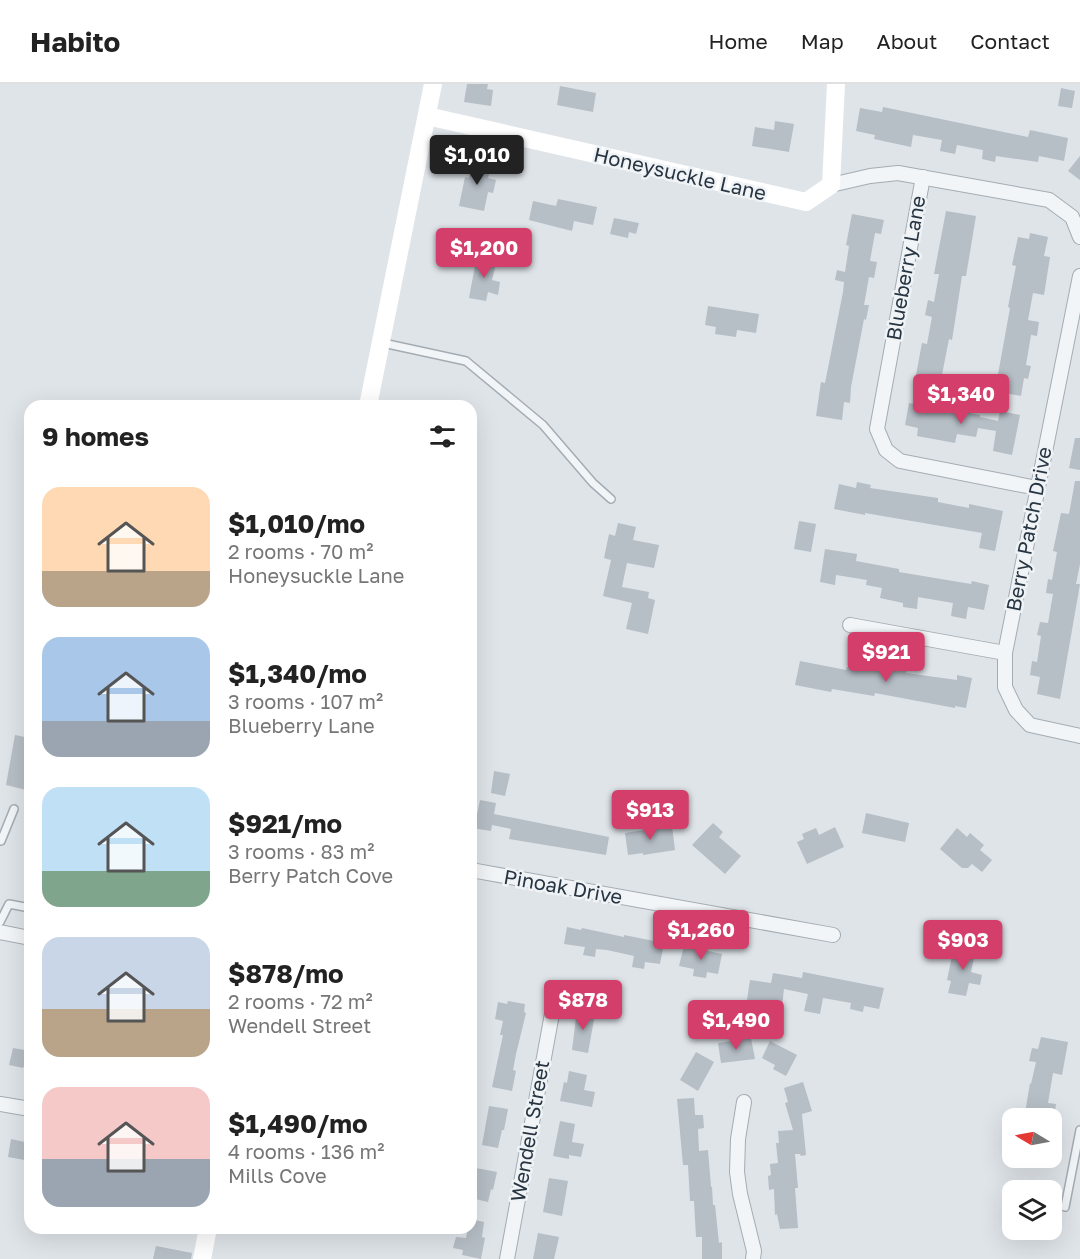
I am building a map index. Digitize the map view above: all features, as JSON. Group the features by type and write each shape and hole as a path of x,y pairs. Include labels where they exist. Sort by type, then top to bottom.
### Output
{"street":[{"path":"369,400 433,84"},
{"path":"836,84 831,185 898,173 1049,200 1072,217 1080,237"},
{"name":"Honeysuckle Lane","path":"427,117 806,202 831,185"},
{"name":"Blueberry Lane","path":"923,177 877,429 886,450 900,461 1037,489"},
{"name":"Berry Patch Drive","path":"1080,276 1005,653 1005,687 1016,710 1030,725 1080,736"},
{"path":"850,624 1005,653"},
{"name":"Pinoak Drive","path":"477,871 833,935"},
{"path":"0,932 24,937"},
{"name":"Wendell Street","path":"507,1259 554,1003"},
{"path":"744,1102 738,1139 737,1172 754,1251 753,1259"},
{"path":"0,1104 24,1108"},
{"path":"202,1259 207,1234"}],"lane":[{"path":"381,343 466,360 543,425 593,483 611,499"},
{"path":"0,843 14,809"},
{"path":"0,836 0,843"},
{"path":"0,922 9,903 24,907"},
{"path":"1065,1207 1080,1130"}],"building":[{"path":"467,84 488,84 487,89 493,90 491,106 464,102"},
{"path":"560,86 596,93 593,112 557,105"},
{"path":"1061,88 1075,91 1072,108 1058,106"},
{"path":"883,107 1028,137 1030,130 1068,138 1064,161 1039,156 1038,162 996,156 995,162 982,159 983,150 957,145 955,154 940,151 942,140 913,135 911,147 874,139 875,135 856,131 860,108 882,112"},
{"path":"775,121 794,124 789,152 752,146 755,127 774,130"},
{"path":"1080,156 1080,180 1068,171"},
{"path":"473,159 492,163 488,178 496,180 493,193 488,192 484,211 459,206 465,177 469,178"},
{"path":"558,199 597,207 593,225 574,221 572,231 529,220 533,201 556,206"},
{"path":"946,211 976,216 966,276 962,276 952,340 949,339 941,380 916,375 922,343 927,344 932,317 925,315 928,300 934,302 939,274 934,274"},
{"path":"852,214 884,220 881,234 875,233 870,261 877,262 874,278 869,277 864,305 869,305 866,320 864,319 850,403 844,402 842,420 816,416 821,382 825,383 843,292 844,282 835,280 837,270 845,272 849,246 846,245"},
{"path":"614,218 639,223 636,234 629,232 628,238 610,234"},
{"path":"1030,233 1048,237 1044,256 1050,257 1044,295 1033,293 1028,320 1039,322 1037,336 1031,335 1026,365 1031,366 1028,379 1024,378 1021,396 995,391 1010,308 1008,307 1016,266 1012,265 1018,237 1029,239"},
{"path":"477,255 497,260 492,280 500,282 498,295 488,292 486,301 469,298"},
{"path":"708,306 759,314 756,333 737,330 736,337 715,334 716,327 705,325"},
{"path":"921,399 938,402 938,407 998,421 1000,411 1020,415 1012,455 993,451 996,431 978,428 976,437 957,434 955,443 917,436 918,428 905,425 909,403 919,405"},
{"path":"1075,438 1080,438 1080,470 1069,468"},
{"path":"1075,481 1080,481 1080,564 1076,584 1080,584 1060,699 1037,694 1040,677 1030,675 1032,661 1037,662 1041,636 1037,635 1040,622 1048,623 1053,594 1046,593 1048,579 1052,580 1057,552 1053,551 1061,513 1069,514"},
{"path":"857,482 871,485 870,488 938,498 938,502 969,508 969,504 1003,511 995,551 979,548 982,533 834,509 839,484 856,488"},
{"path":"799,521 816,524 811,552 794,549"},
{"path":"618,523 636,527 633,540 659,545 654,568 627,563 622,587 649,592 648,598 655,600 648,634 626,629 632,603 603,596 611,560 604,558 609,534 615,536"},
{"path":"825,549 857,554 856,561 899,569 899,572 989,585 984,610 968,607 966,619 951,616 953,603 918,597 917,609 903,607 903,603 880,598 882,588 866,585 867,580 836,575 835,585 820,582"},
{"path":"800,661 846,670 847,667 864,670 865,662 892,667 893,663 908,665 906,673 957,680 957,675 972,678 966,708 955,706 955,708 875,693 874,696 832,689 831,692 795,685"},
{"path":"15,735 24,737 24,790 6,785"},
{"path":"494,771 510,774 505,796 491,793"},
{"path":"480,800 496,803 494,814 609,837 606,855 509,839 511,829 492,825 491,831 477,829"},
{"path":"866,813 909,823 905,842 862,833"},
{"path":"713,823 723,832 719,837 741,856 725,874 692,845"},
{"path":"672,826 675,850 628,855 625,833"},
{"path":"835,827 844,847 807,864 797,842 804,839 802,834 816,828 819,835"},
{"path":"957,828 967,837 970,833 984,845 980,850 992,860 982,872 972,864 968,868 962,868 940,849"},
{"path":"567,927 664,943 660,964 645,962 644,969 632,967 634,956 607,950 596,949 595,957 583,955 585,947 564,944"},
{"path":"957,945 976,949 971,972 982,975 980,985 969,983 966,996 948,993 951,981 947,980"},
{"path":"684,946 722,954 718,974 707,972 706,978 693,976 694,969 679,966"},
{"path":"803,972 884,988 879,1009 864,1006 863,1012 850,1009 851,1003 823,998 820,1014 804,1011 808,994 784,989 782,1006 747,1000 750,980 771,983 773,973 802,978"},
{"path":"508,1001 525,1004 524,1012 526,1013 513,1070 516,1071 512,1091 492,1087 503,1035 500,1035 503,1021 495,1019 498,1002 507,1004"},
{"path":"577,1010 595,1014 588,1053 572,1050"},
{"path":"1041,1037 1068,1042 1062,1075 1053,1073 1048,1103 1056,1104 1055,1108 1026,1108 1036,1062 1029,1061 1032,1048 1038,1049"},
{"path":"751,1038 755,1059 721,1063 718,1043"},
{"path":"770,1041 797,1055 786,1076 773,1069 775,1065 762,1058"},
{"path":"13,1048 24,1050 23,1068 9,1065"},
{"path":"696,1052 714,1062 698,1091 680,1080"},
{"path":"569,1071 587,1075 584,1090 595,1092 592,1107 560,1101"},
{"path":"803,1082 812,1111 802,1114 806,1155 795,1154 798,1228 780,1229 777,1214 775,1215 774,1189 769,1190 768,1176 771,1175 770,1164 778,1163 776,1143 779,1143 778,1131 793,1130 785,1103 788,1102 784,1088"},
{"path":"694,1098 695,1115 703,1115 704,1128 698,1129 699,1151 708,1150 713,1205 715,1205 719,1243 722,1242 722,1259 702,1259 702,1237 696,1237 694,1201 690,1201 688,1165 683,1165 677,1099"},
{"path":"489,1106 508,1109 498,1148 482,1145"},
{"path":"560,1121 575,1124 572,1142 584,1144 581,1157 569,1155 569,1159 553,1156"},
{"path":"11,1139 24,1142 24,1160 8,1157"},
{"path":"477,1168 497,1172 488,1202 477,1199"},
{"path":"549,1178 568,1181 562,1216 543,1212"},
{"path":"477,1220 484,1222 482,1237 485,1238 481,1259 462,1255 463,1250 453,1248 456,1237 466,1238 467,1234 477,1234"},
{"path":"538,1233 559,1237 554,1259 533,1259"},
{"path":"156,1246 192,1253 191,1259 153,1259"}]}
